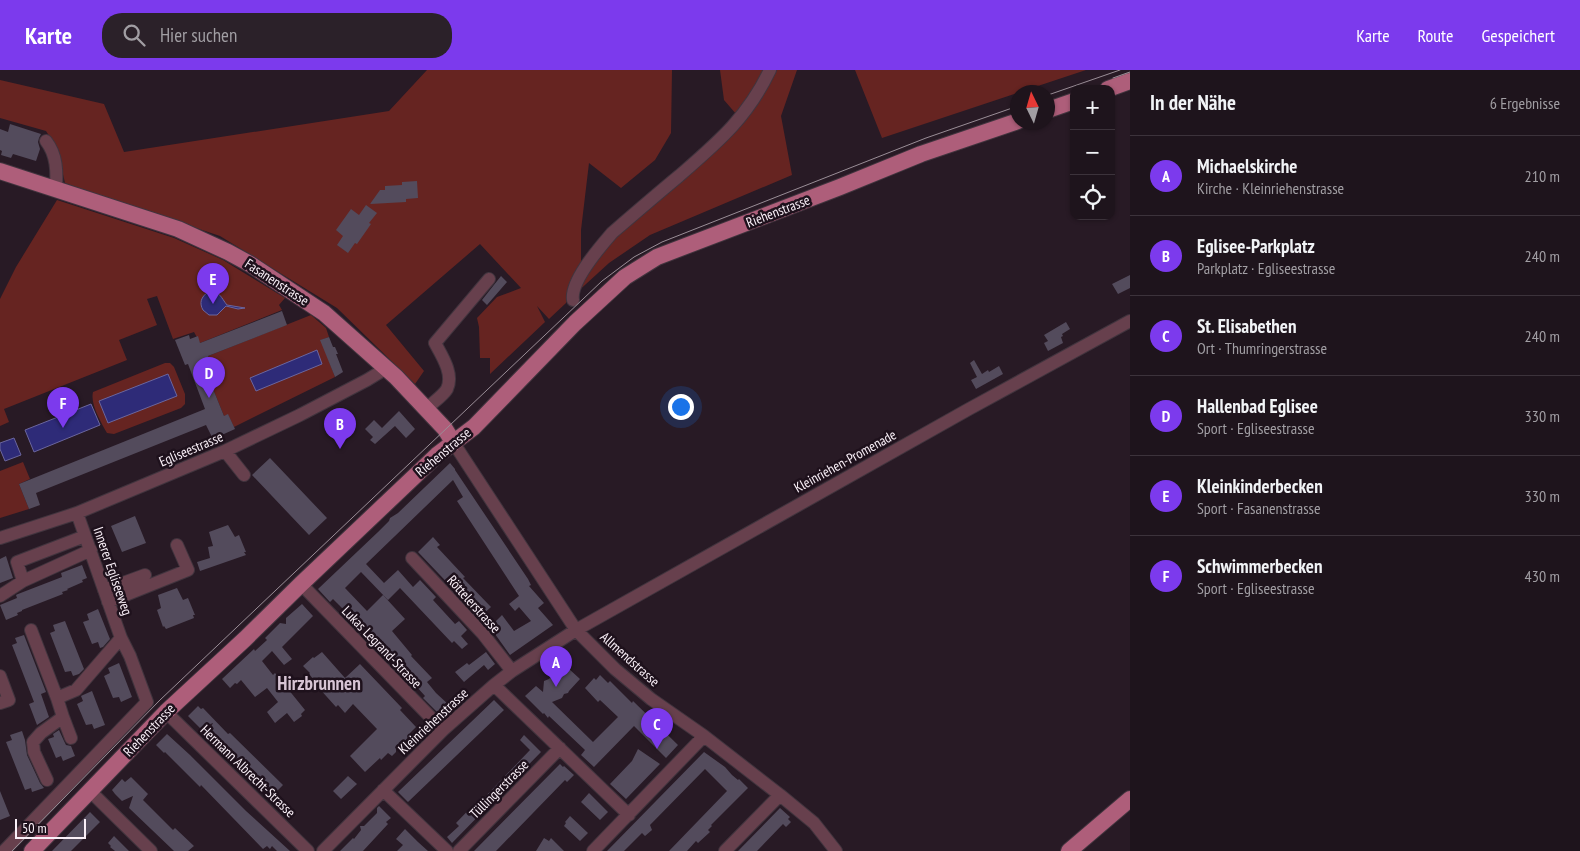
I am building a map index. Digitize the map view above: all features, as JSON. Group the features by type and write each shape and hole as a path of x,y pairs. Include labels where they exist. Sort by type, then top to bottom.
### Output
{"main road":[{"path":"1115,86 1130,81"},
{"path":"1055,108 1070,102"},
{"name":"Riehenstrasse","path":"32,851 166,712 424,467 474,427 575,323 625,277 657,257 921,154 1010,124"},
{"name":"Fasanenstrasse","path":"0,171 178,229 228,252 269,276 324,313 396,378 445,430 453,442"},
{"path":"1069,851 1130,799"}],"street":[{"path":"574,300 572,294 584,268 612,233 722,138 746,111 762,87 770,70"},
{"path":"46,141 51,148 55,161 56,189"},
{"path":"426,409 446,390 449,381 446,363 435,343 489,279"},
{"name":"Kleinriehen-Promenade","path":"576,630 969,409 1130,321"},
{"name":"Egliseestrasse","path":"0,538 77,513 225,452 300,415 385,369"},
{"name":"Allmendstrasse","path":"453,442 576,630 622,675 651,699 704,736 780,795 814,824 836,851"},
{"path":"225,452 244,475"},
{"name":"Innerer Egliseeweg","path":"4,851 147,702 130,656 121,638 77,513"},
{"path":"23,581 16,562 85,536"},
{"path":"106,596 188,570 177,545"},
{"path":"0,596 23,581 91,550"},
{"name":"Röttelerstrasse","path":"412,558 483,634 512,671"},
{"path":"106,596 145,575"},
{"name":"Lukas Legrand-Strasse","path":"301,584 443,730"},
{"path":"31,630 71,738"},
{"name":"Kleinriehenstrasse","path":"324,851 443,730 494,685 512,671 576,630"},
{"path":"57,698 76,690 121,638"},
{"path":"0,676 9,700 0,703"},
{"path":"494,685 629,815"},
{"name":"Hermann Albrecht-Strasse","path":"166,712 308,851"},
{"path":"47,780 34,752 33,742 40,733 63,717"},
{"path":"593,851 704,736"},
{"name":"Tüllingerstrasse","path":"459,851 560,748"},
{"path":"383,790 447,851"},
{"path":"90,791 151,851"},
{"path":"724,851 780,795"}],"shaded area":[{"path":"427,70 672,70 671,133 655,160 621,188 589,163 581,230 581,266 566,303 549,319 537,306 545,322 490,374 490,358 480,358 477,318 497,297 521,288 480,244 386,325 424,371 415,384 337,308 220,236 65,183 57,148 46,131 0,118 0,80 104,104 124,152 389,111"},
{"path":"720,70 797,70 781,116 792,175 650,235 609,263 574,295 586,269 615,238 743,122 724,100"},
{"path":"855,70 1086,70 1041,85 1010,85 1010,95 882,138"},
{"path":"57,200 174,238 223,260 285,298 279,305 282,310 200,343 194,332 173,339 157,296 147,299 157,325 119,340 127,360 4,409 9,422 0,426 0,299 16,267"},
{"path":"208,292 218,293 227,305 245,308 238,309 226,306 217,315 209,315 203,310 201,303 202,298"},
{"path":"311,315 326,328 329,337 321,340 335,377 234,427 228,415 224,416 205,369 212,366 208,356"},
{"path":"317,350 322,364 256,391 250,378"},
{"path":"165,363 170,363 174,367 185,394 185,404 181,408 114,434 107,433 93,402 93,392"},
{"path":"168,374 177,396 108,423 99,401"},
{"path":"91,404 100,425 34,452 25,430"},
{"path":"14,438 21,455 5,461 0,449 0,443"},
{"path":"23,462 30,479 19,484 29,509 0,518 0,471"}],"building":[{"path":"10,124 41,134 38,142 40,149 36,161 13,154 11,158 1,155 0,129 8,132"},
{"path":"417,181 418,198 406,199 406,202 370,204 380,190 385,190 385,186 402,185 402,182"},
{"path":"366,205 377,213 357,244 355,243 348,253 337,245 343,236 336,230 351,209 359,215"},
{"path":"1130,275 1130,288 1118,294 1112,284"},
{"path":"501,276 507,282 487,305 482,300"},
{"path":"282,311 287,325 208,356 212,366 205,369 224,416 228,414 235,429 213,439 206,425 36,493 40,505 29,509 19,484 205,409 188,364 185,365 175,340 189,335 190,339 198,336 200,343"},
{"path":"1066,322 1070,329 1062,334 1063,343 1048,351 1044,343 1048,341 1044,335"},
{"path":"329,337 338,354 336,354 343,372 335,377 320,340"},
{"path":"974,360 982,374 999,366 1003,374 976,389 971,380 977,377 970,363"},
{"path":"399,411 415,429 406,438 395,426 375,444 370,440 373,437 365,429 374,420 382,428"},
{"path":"270,458 327,518 309,535 252,475"},
{"path":"450,463 528,579 531,585 529,586 544,603 538,608 553,625 510,655 490,627 502,615 514,631 531,621 519,607 515,611 509,604 519,596 457,501 463,497 453,480 366,564 384,583 398,570 413,587 420,580 436,597 433,600 455,624 459,621 467,630 461,636 468,644 462,649 454,641 452,643 400,588 388,600 361,572 345,588 367,611 383,595 405,619 392,631 411,656 432,678 427,682 449,705 439,714 423,698 425,696 397,665 392,663 381,649 376,646 368,632 364,637 340,612 343,609 333,599 330,602 318,589 378,532 390,518 398,513"},
{"path":"135,516 146,543 122,552 111,526"},
{"path":"228,525 235,537 239,535 246,555 200,571 197,562 210,558 208,547 213,546 209,532"},
{"path":"433,537 440,545 437,547 491,607 480,617 418,552"},
{"path":"6,556 13,578 0,583 0,559"},
{"path":"82,565 87,578 82,580 83,582 62,592 63,594 22,610 17,613 18,615 6,620 0,605 17,598 16,595 18,594 62,577 61,573"},
{"path":"177,588 183,600 188,598 195,615 193,615 194,618 166,629 163,627 157,610 161,608 158,595"},
{"path":"302,604 313,616 282,647 292,659 284,665 272,651 262,661 273,675 275,673 305,710 301,714 302,716 294,722 287,713 275,723 267,712 278,702 267,688 255,697 241,680 230,688 222,679 254,649 255,651 267,640 265,638 280,623 286,624 286,618"},
{"path":"98,609 110,639 100,648 98,642 92,644 83,622 89,620 87,614"},
{"path":"65,621 84,669 79,674 73,676 71,671 65,672 50,633 55,631 53,625"},
{"path":"24,635 46,692 41,694 49,717 37,725 29,704 34,702 12,645 17,643 15,638"},
{"path":"322,652 345,678 360,664 402,708 400,710 416,727 392,756 388,753 365,772 350,756 377,729 353,704 345,713 338,705 336,707 303,666"},
{"path":"486,652 495,664 488,670 484,665 464,682 455,672 467,663 469,665"},
{"path":"553,657 556,657 580,679 562,698 552,702 593,742 618,717 600,700 598,702 585,688 594,678 596,680 600,675 608,683 610,681 632,703 633,701 678,745 666,758 634,726 594,767 581,755 585,750 525,696 536,686 543,692 544,681 549,679 557,668 551,662"},
{"path":"119,663 132,697 121,702 119,697 113,698 104,676 110,673 108,668"},
{"path":"92,691 105,725 94,729 92,724 86,725 77,704 83,701 81,696"},
{"path":"494,700 504,710 408,802 398,792"},
{"path":"198,706 201,709 203,708 228,734 230,733 283,785 273,795 213,737 208,742 205,739 213,723 200,728 188,716"},
{"path":"59,730 66,745 71,746 75,756 63,761 61,756 56,758 48,739 54,737 53,734"},
{"path":"22,731 27,755 44,788 32,792 31,788 25,790 6,742 12,740 10,735"},
{"path":"167,734 290,851 277,851 272,846 270,849 267,846 263,849 201,785 200,787 156,745"},
{"path":"524,735 541,752 452,843 447,837 459,826 456,823 481,797 483,799 530,750 520,740"},
{"path":"638,749 660,764 626,799 610,784 632,761"},
{"path":"704,752 725,767 748,788 711,825 708,830 710,832 698,843 696,841 687,851 669,851 727,791 705,769 650,825 652,830 645,836 642,833 624,851 607,851"},
{"path":"560,764 574,775 567,782 565,780 496,851 474,851"},
{"path":"348,776 357,784 341,799 333,791"},
{"path":"131,777 148,794 143,800 173,830 175,828 194,846 188,851 174,851 129,808 133,796 122,801 115,794 112,790 122,779 125,782"},
{"path":"0,791 10,816 0,820"},
{"path":"589,793 608,812 600,820 581,802"},
{"path":"379,806 391,818 386,822 388,824 363,851 340,851 354,839 361,830 360,826 364,826 377,813"},
{"path":"780,808 790,817 788,819 791,822 786,827 783,824 757,851 738,851"},
{"path":"90,812 100,822 71,851 52,851"},
{"path":"570,816 588,833 580,841 564,826"},
{"path":"405,829 428,851 397,851 403,845 396,839"},
{"path":"114,836 129,851 115,851 110,847 108,843"},
{"path":"544,838 549,841 551,838 564,851 536,851"}],"tram line":[{"path":"1055,93 1120,70"},
{"path":"1113,78 1130,72"},
{"path":"12,851 160,700 602,281 634,257 662,242 926,138 1010,109"}],"place":[{"name":"Kleinkinderbecken","path":"213,304"},
{"name":"Hallenbad Eglisee","path":"209,398"},
{"name":"Schwimmerbecken","path":"63,428"},
{"name":"Eglisee-Parkplatz","path":"340,449"},
{"name":"Michaelskirche","path":"556,687"},
{"name":"St. Elisabethen","path":"657,749"}],"district":[{"name":"Hirzbrunnen","path":"319,683"}]}
